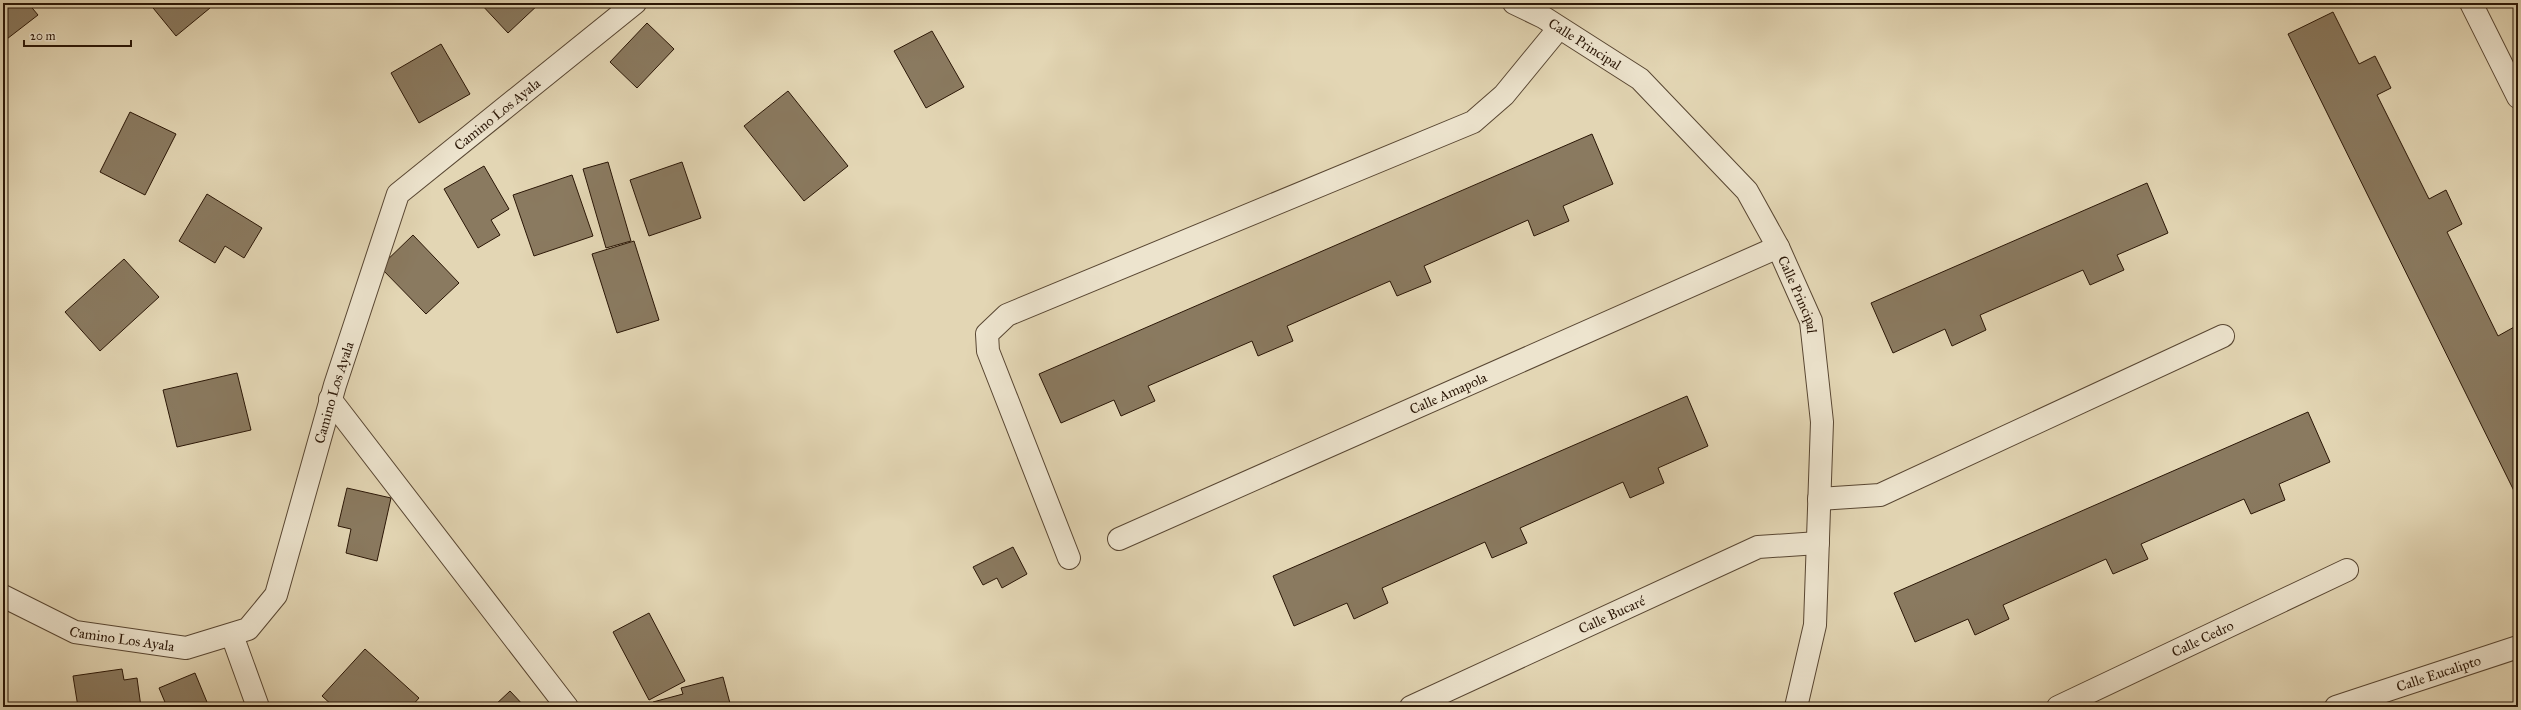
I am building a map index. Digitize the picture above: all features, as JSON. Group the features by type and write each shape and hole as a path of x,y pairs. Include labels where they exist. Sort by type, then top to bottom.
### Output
{"street":[{"name":"Camino Los Ayala","path":"3,596 76,632 186,648 248,629 276,594 330,399 398,194 635,3"},
{"name":"Calle Principal","path":"1514,3 1559,28 1640,79 1747,191 1778,247 1811,321 1822,422 1815,624 1796,707"},
{"path":"2471,3 2518,97"},
{"path":"1069,558 988,351 987,334 1007,315 1473,122 1504,95 1559,28"},
{"name":"Calle Amapola","path":"1119,539 1778,247"},
{"path":"1819,499 1880,495 2223,336"},
{"path":"330,399 567,707"},
{"name":"Calle Bucaré","path":"1411,707 1758,547 1818,543"},
{"name":"Calle Cedro","path":"2058,707 2347,570"},
{"path":"232,635 258,707"},
{"name":"Calle Eucalipto","path":"2336,707 2518,647"}],"building":[{"path":"3,3 28,3 38,15 3,42"},
{"path":"149,3 206,3 210,8 176,36"},
{"path":"480,3 540,3 508,33"},
{"path":"2333,12 2359,64 2375,56 2391,88 2377,95 2429,199 2446,190 2462,224 2447,232 2498,336 2516,326 2518,330 2518,499 2288,34"},
{"path":"647,23 674,49 637,88 610,62"},
{"path":"932,31 964,87 926,108 894,51"},
{"path":"441,44 470,94 419,123 391,73"},
{"path":"788,91 848,166 804,201 744,126"},
{"path":"130,112 176,134 145,195 100,172"},
{"path":"1592,134 1613,184 1563,206 1569,221 1534,236 1528,220 1424,266 1431,282 1397,296 1390,281 1287,326 1293,341 1258,356 1252,341 1148,386 1155,401 1121,416 1114,400 1061,423 1039,374"},
{"path":"608,162 631,241 606,248 583,169"},
{"path":"682,162 701,218 649,236 630,180"},
{"path":"484,166 509,209 491,220 500,235 478,248 444,189"},
{"path":"572,175 593,236 534,256 513,195"},
{"path":"2147,183 2168,233 2117,255 2124,270 2090,285 2083,270 1980,315 1986,330 1952,346 1945,329 1893,353 1871,303"},
{"path":"207,194 262,228 244,258 225,246 215,263 179,241"},
{"path":"413,235 459,283 426,314 380,267"},
{"path":"634,241 659,320 617,333 592,254"},
{"path":"124,259 159,297 100,351 65,312"},
{"path":"237,373 251,430 177,447 163,390"},
{"path":"1687,396 1708,446 1658,468 1664,483 1630,498 1623,482 1520,528 1527,543 1492,558 1485,542 1382,588 1388,603 1354,619 1347,603 1294,626 1273,576"},
{"path":"2308,412 2330,462 2279,484 2285,500 2251,514 2244,499 2141,544 2148,559 2113,574 2106,559 2003,605 2009,619 1975,635 1968,619 1915,642 1894,593"},
{"path":"347,488 391,498 377,561 346,553 351,529 338,526"},
{"path":"1013,547 1027,574 1002,588 997,578 983,585 973,567"},
{"path":"649,613 685,681 649,700 613,632"},
{"path":"365,649 419,698 411,707 334,707 322,696"},
{"path":"122,669 124,680 137,678 141,707 78,707 73,676"},
{"path":"195,673 209,707 167,707 159,688"},
{"path":"723,677 731,707 654,707 653,702 683,694 681,688"},
{"path":"510,691 525,707 493,707"}]}
